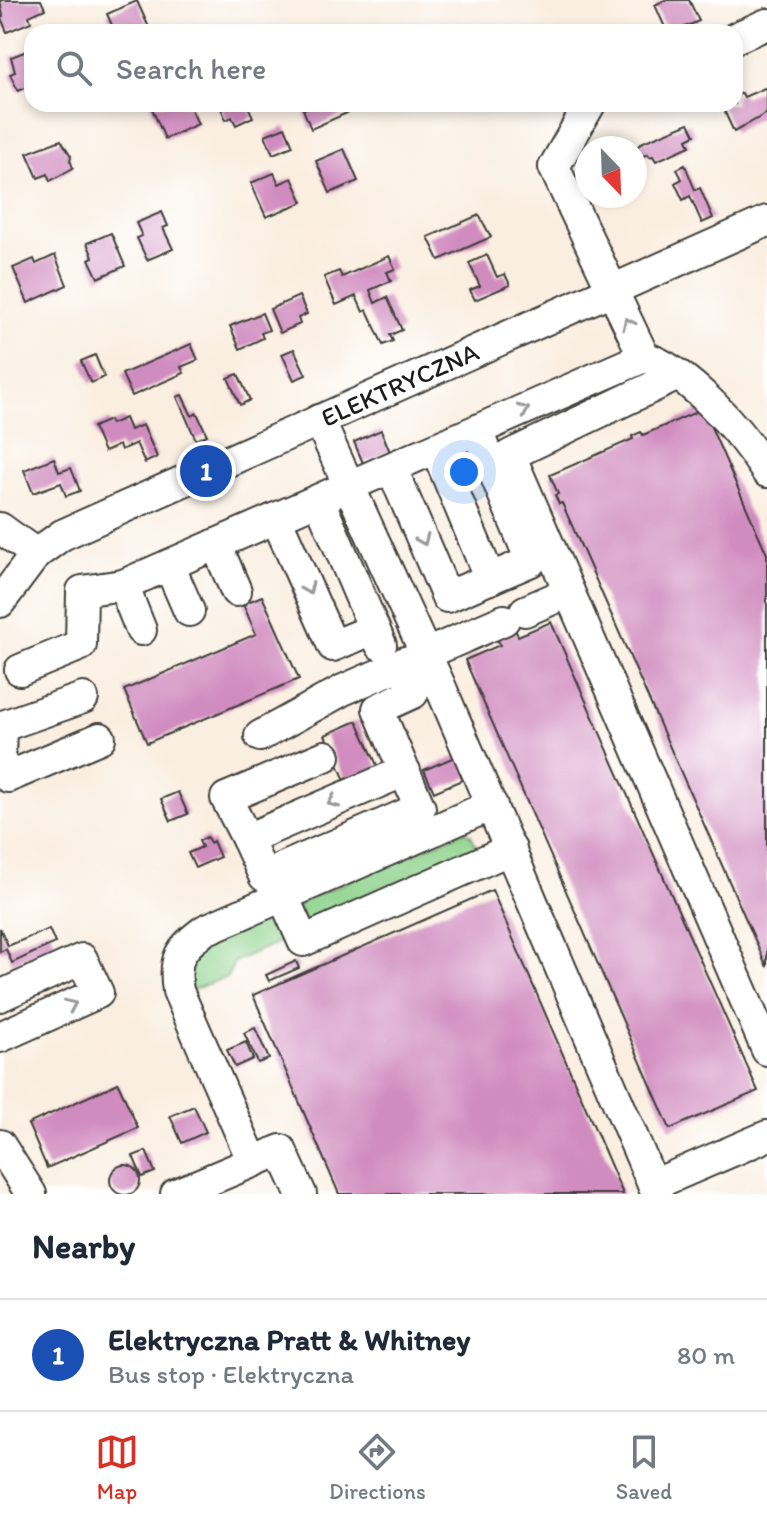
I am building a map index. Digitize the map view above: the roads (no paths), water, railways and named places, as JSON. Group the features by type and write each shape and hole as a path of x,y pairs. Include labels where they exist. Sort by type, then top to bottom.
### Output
{"street":[{"path":"743,34 767,24"},
{"path":"585,112 554,167 644,357"},
{"name":"ELEKTRYCZNA","path":"2,594 36,554 62,535 767,221"},
{"path":"20,670 81,645 82,591 123,585 644,357 660,362 678,375 728,419 767,472"},
{"path":"678,375 510,455 767,1050"},
{"path":"319,420 350,486 407,661 413,693 378,709 420,808 264,876 226,798 325,756"},
{"path":"392,469 447,597 531,561 477,431"},
{"path":"436,449 490,579"},
{"path":"319,500 374,629 407,661 492,805 655,1190 767,1136"},
{"path":"276,518 333,646 374,629"},
{"path":"0,528 36,554"},
{"path":"216,544 236,591"},
{"path":"169,565 189,611"},
{"path":"123,585 141,630"},
{"path":"260,736 343,690 569,592"},
{"path":"83,698 0,728 0,758 8,777 100,738"},
{"path":"247,839 405,771"},
{"path":"253,1162 178,991 178,956 190,941 205,930 492,805"},
{"path":"283,896 303,941 511,849"},
{"path":"0,996 82,959 98,993 0,1037"},
{"path":"0,1145 31,1194"},
{"path":"176,1194 281,1150 301,1194"}],"place":[{"name":"Elektryczna Pratt & Whitney","path":"206,471"}]}
